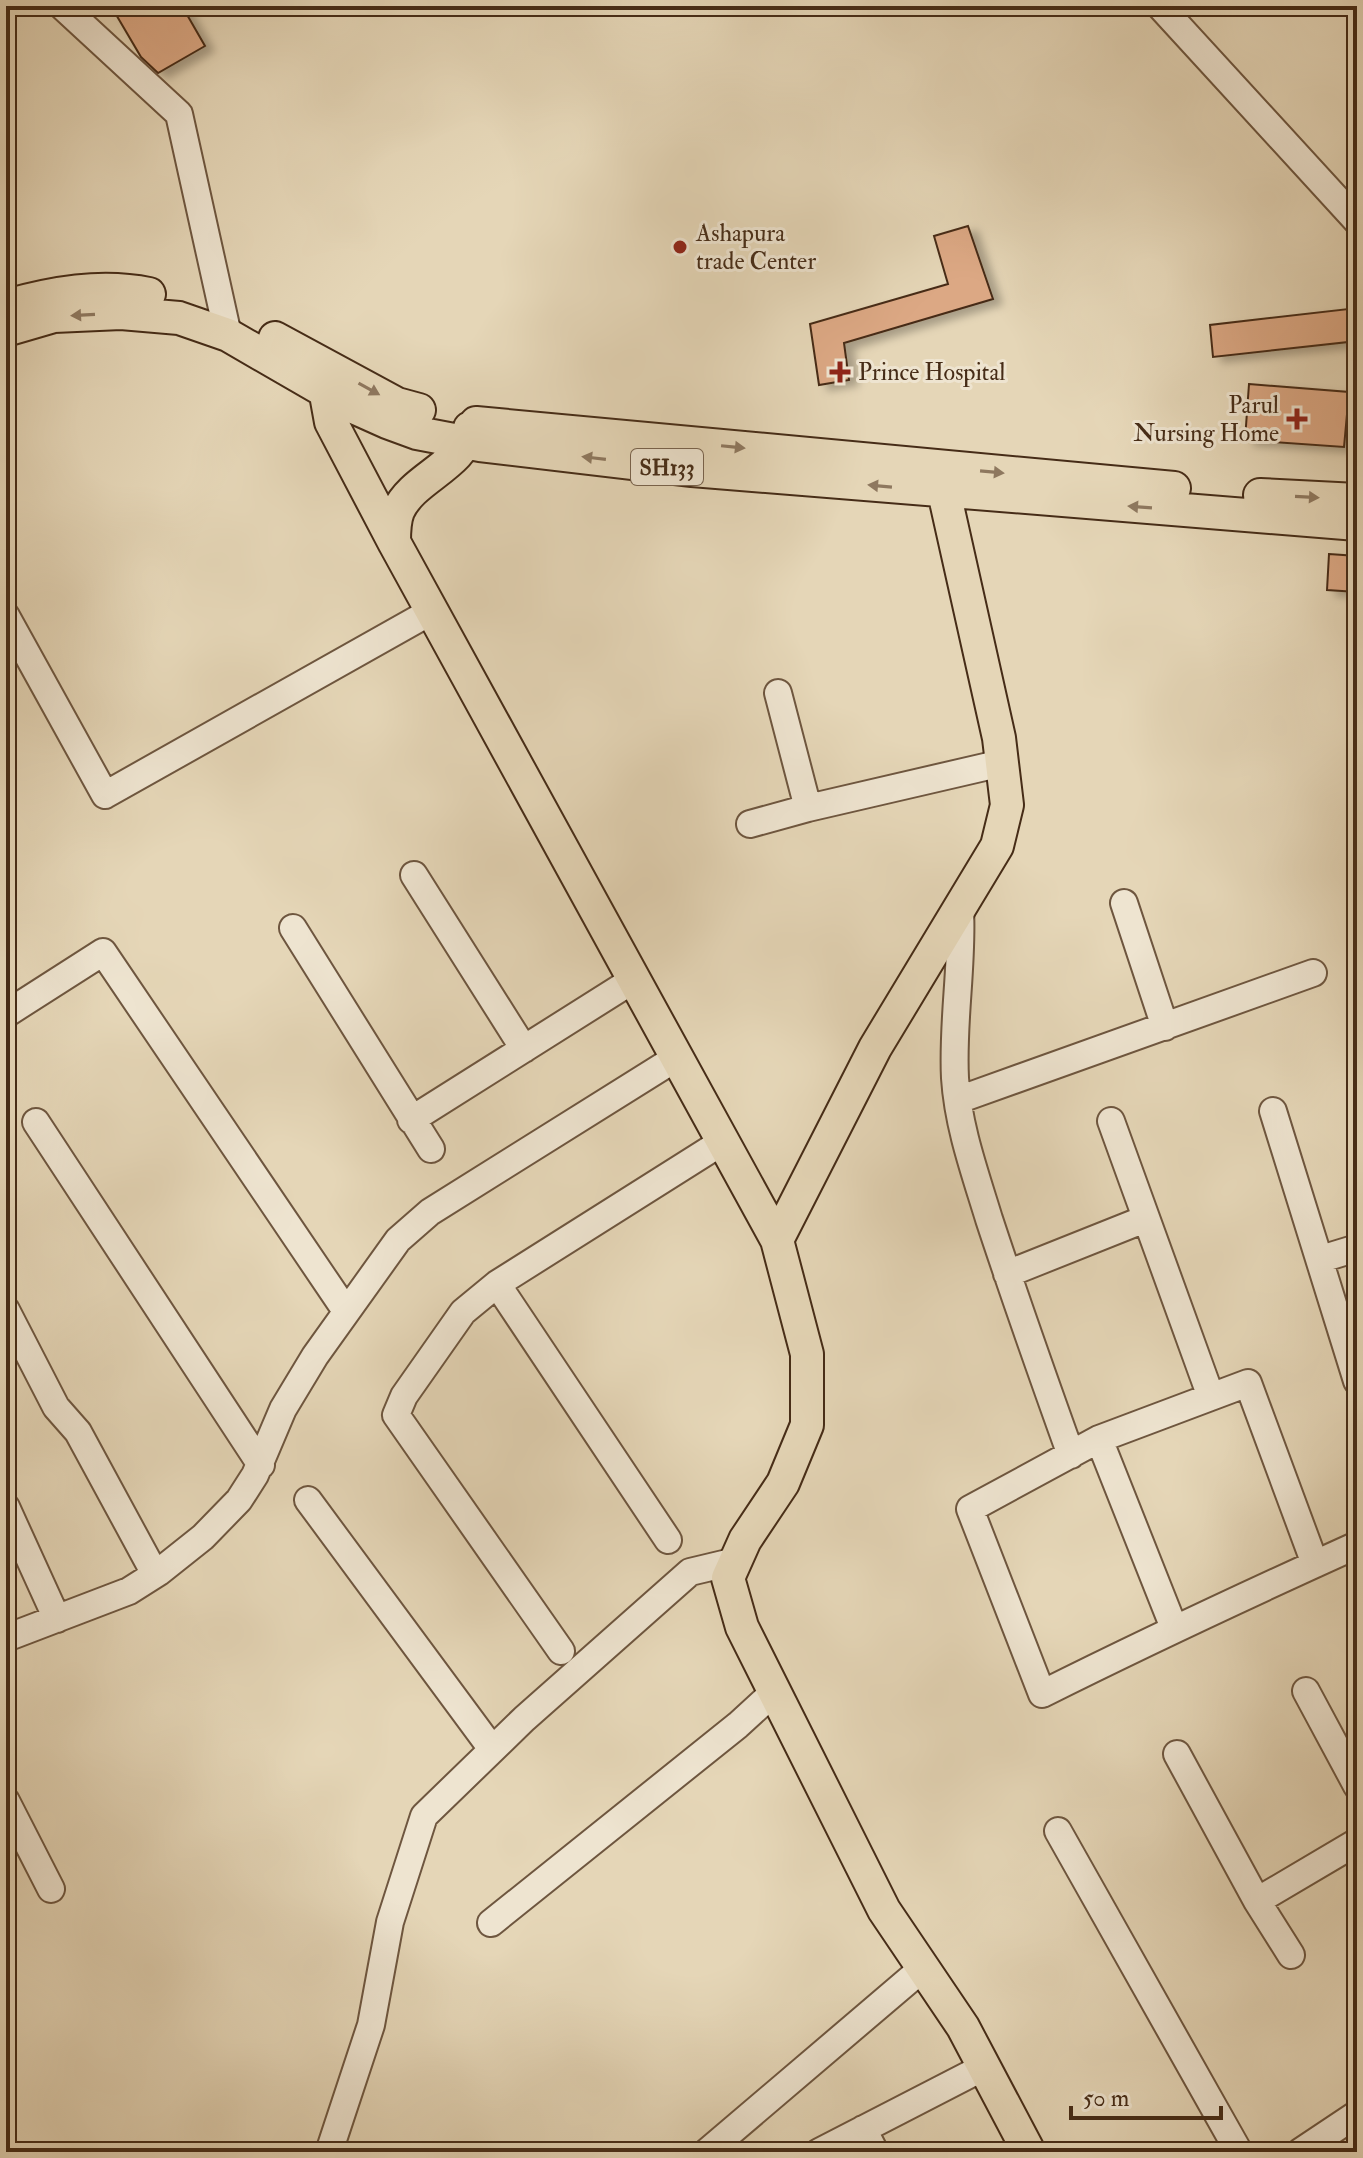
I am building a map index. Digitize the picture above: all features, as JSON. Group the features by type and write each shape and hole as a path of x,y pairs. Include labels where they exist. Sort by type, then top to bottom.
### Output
{"main road":[{"path":"6,306 85,290 141,292 193,303 225,324"},
{"name":"SH133","path":"6,330 54,316 121,313 225,324 323,378 349,405 417,433 469,432 692,470 945,480 1357,524"},
{"path":"323,378 331,422 394,542 777,1240 807,1354 807,1425 783,1483 745,1540 728,1578 742,1627 884,1910 963,2027 1029,2152"},
{"path":"394,542 395,521 400,507 469,432"},
{"path":"777,1240 875,1048 997,846 1007,805 996,723 945,480 1357,500"}],"street":[{"path":"62,6 179,114 225,324"},
{"path":"1160,6 1357,221"},
{"path":"6,616 105,795 432,611"},
{"path":"778,693 808,808"},
{"path":"750,824 1002,763"},
{"path":"414,875 524,1049"},
{"path":"1124,903 1165,1027"},
{"path":"960,908 962,946 954,1032 958,1100 966,1143 1007,1274 1071,1455"},
{"path":"293,928 431,1149"},
{"path":"6,1014 103,952 346,1311"},
{"path":"958,1100 1313,973"},
{"path":"411,1120 633,980"},
{"path":"6,1638 129,1591 191,1548 239,1500 261,1465 289,1398 346,1311 398,1240 430,1212 676,1058"},
{"path":"1273,1111 1357,1381"},
{"path":"1111,1121 1211,1397"},
{"path":"36,1122 261,1465"},
{"path":"561,1651 396,1415 414,1380 463,1312 497,1284 722,1142"},
{"path":"1007,1274 1145,1219"},
{"path":"1321,1259 1357,1248"},
{"path":"497,1284 668,1540"},
{"path":"6,1310 56,1407 78,1432 155,1574"},
{"path":"1315,1564 1248,1383 1099,1439 970,1509 1042,1694 1174,1628 1357,1545"},
{"path":"1099,1439 1174,1628"},
{"path":"308,1500 492,1749"},
{"path":"6,1507 57,1619"},
{"path":"329,2152 371,2025 390,1922 424,1816 492,1749 690,1572 736,1561"},
{"path":"1306,1691 1357,1786"},
{"path":"491,1923 738,1725 774,1692"},
{"path":"1177,1754 1257,1901 1291,1955"},
{"path":"6,1801 51,1889"},
{"path":"1058,1831 1239,2152"},
{"path":"1257,1901 1357,1842"},
{"path":"707,2152 923,1968"},
{"path":"819,2152 869,2140 984,2067"},
{"path":"1300,2152 1357,2114"}],"building":[{"path":"111,6 182,6 205,46 158,73 141,57"},
{"path":"968,226 993,299 844,343 849,380 819,385 810,324 948,284 934,236"},
{"path":"1357,308 1357,341 1213,357 1210,325"},
{"path":"1249,384 1349,392 1344,447 1245,440"},
{"path":"1329,554 1357,556 1357,592 1327,590"}],"place":[{"name":"Ashapura trade Center","path":"680,247"},
{"name":"Prince Hospital","path":"840,372"},
{"name":"Parul Nursing Home","path":"1297,419"}]}
